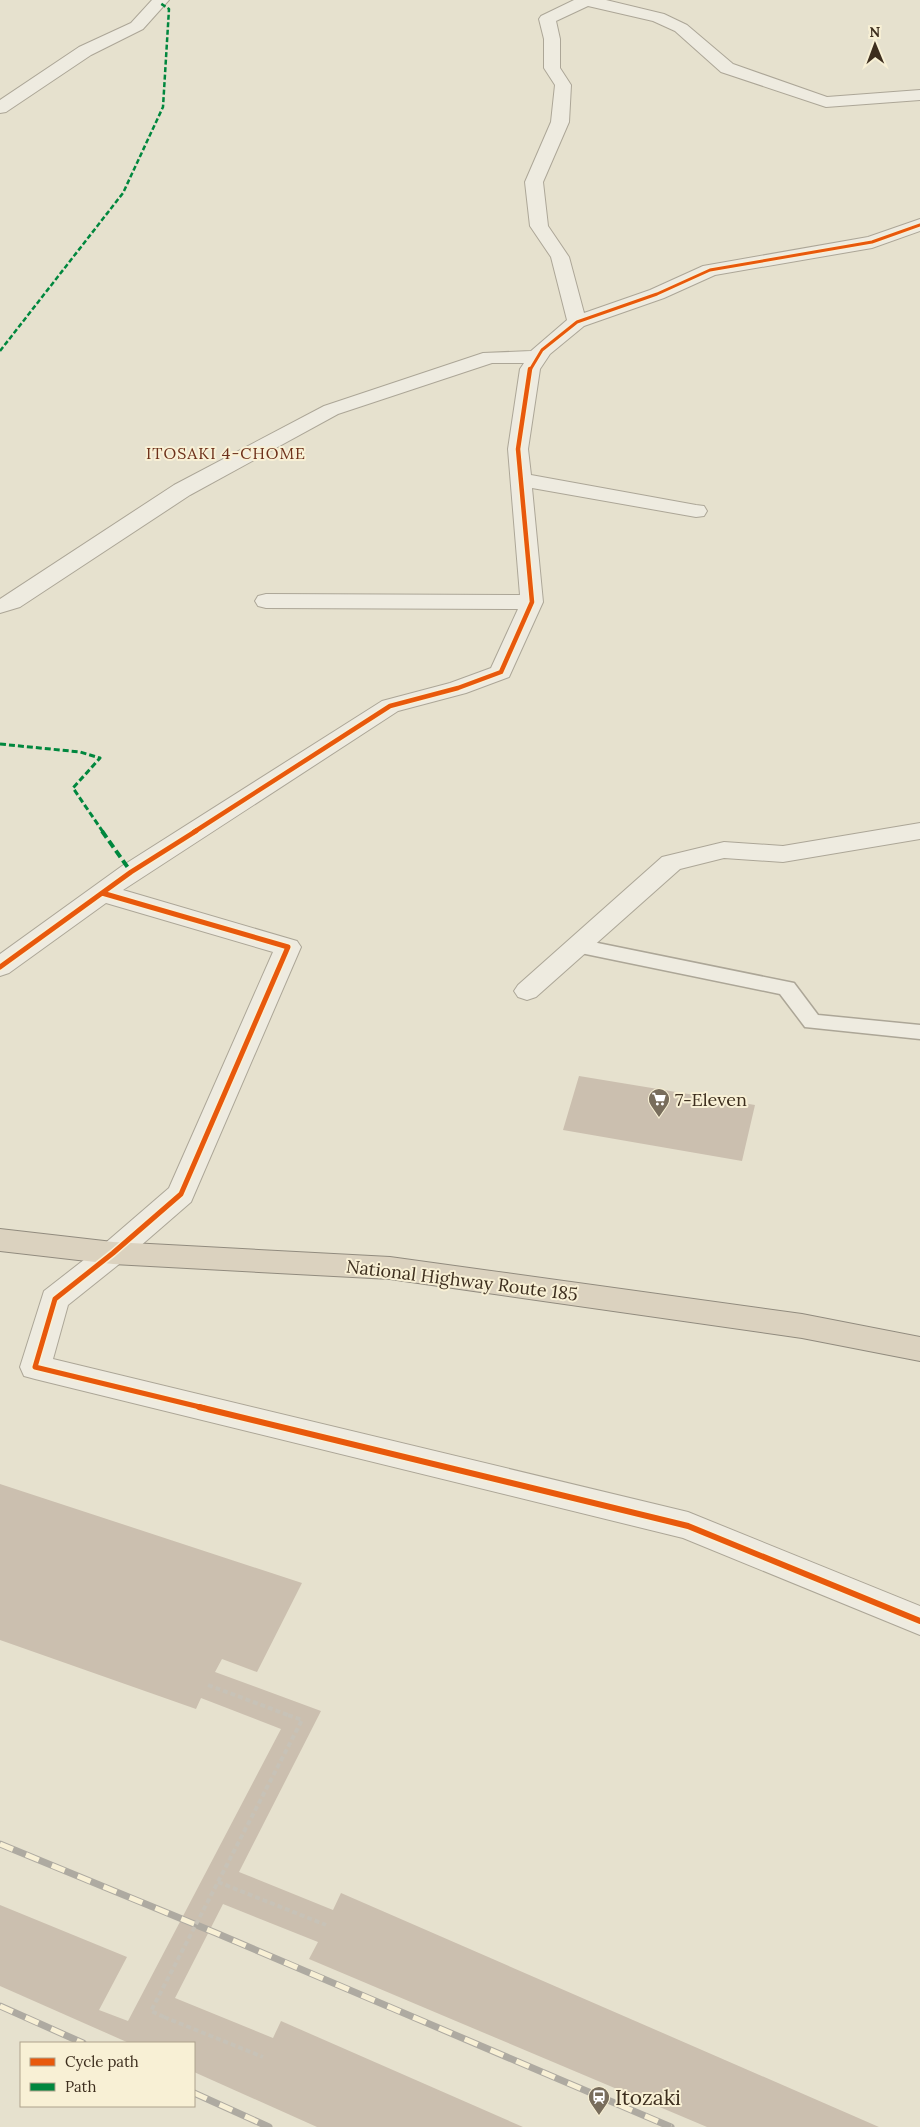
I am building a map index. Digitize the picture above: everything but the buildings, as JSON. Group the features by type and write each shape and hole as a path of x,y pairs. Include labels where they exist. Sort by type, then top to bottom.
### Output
{"highway":[{"name":"National Highway Route 185","path":"0,1240 113,1253 390,1268 802,1326 920,1349"}],"street":[{"path":"0,108 85,51 137,26 161,0"},
{"path":"577,322 560,257 539,226 534,182 560,122 563,85 552,68 552,40 547,19 586,0 658,17 681,28 727,68 826,102 920,94"},
{"path":"0,967 130,872 390,706 458,688 501,672 532,602 518,449 530,369 542,350 577,322 657,294 710,270 872,242 920,225"},
{"path":"0,606 12,602 182,490 331,410 490,357 538,357"},
{"path":"521,480 696,511"},
{"path":"266,600 532,602"},
{"path":"527,991 671,863 724,850 783,854 920,831"},
{"path":"102,893 288,946 181,1194 113,1253 55,1299 35,1367 688,1526 920,1620"}],"lane":[{"path":"578,946 787,988 812,1022 920,1032"}],"path":[{"path":"208,1685 302,1720 151,2011 263,2057"},
{"path":"218,1882 326,1925"}],"railway":[{"path":"0,1844 216,1933 671,2127"},
{"path":"0,2006 81,2042"},
{"path":"195,2093 269,2127"}],"marked path":[{"path":"0,351 123,193 163,107 169,9 160,3"},
{"path":"0,744 80,752 100,758 73,788 131,872"}],"cycle path":[{"path":"0,967 131,872 390,706 458,688 501,672 532,602 518,449 530,369 542,350 577,322 657,294 710,270 872,242 920,225"},
{"path":"102,893 288,947 181,1194 113,1253 55,1299 35,1367 688,1526 920,1621"}],"place":[{"name":"7-Eleven","path":"659,1118"},
{"name":"Itozaki","path":"599,2116"}],"district":[{"name":"ITOSAKI 4-CHOME","path":"226,453"}]}
